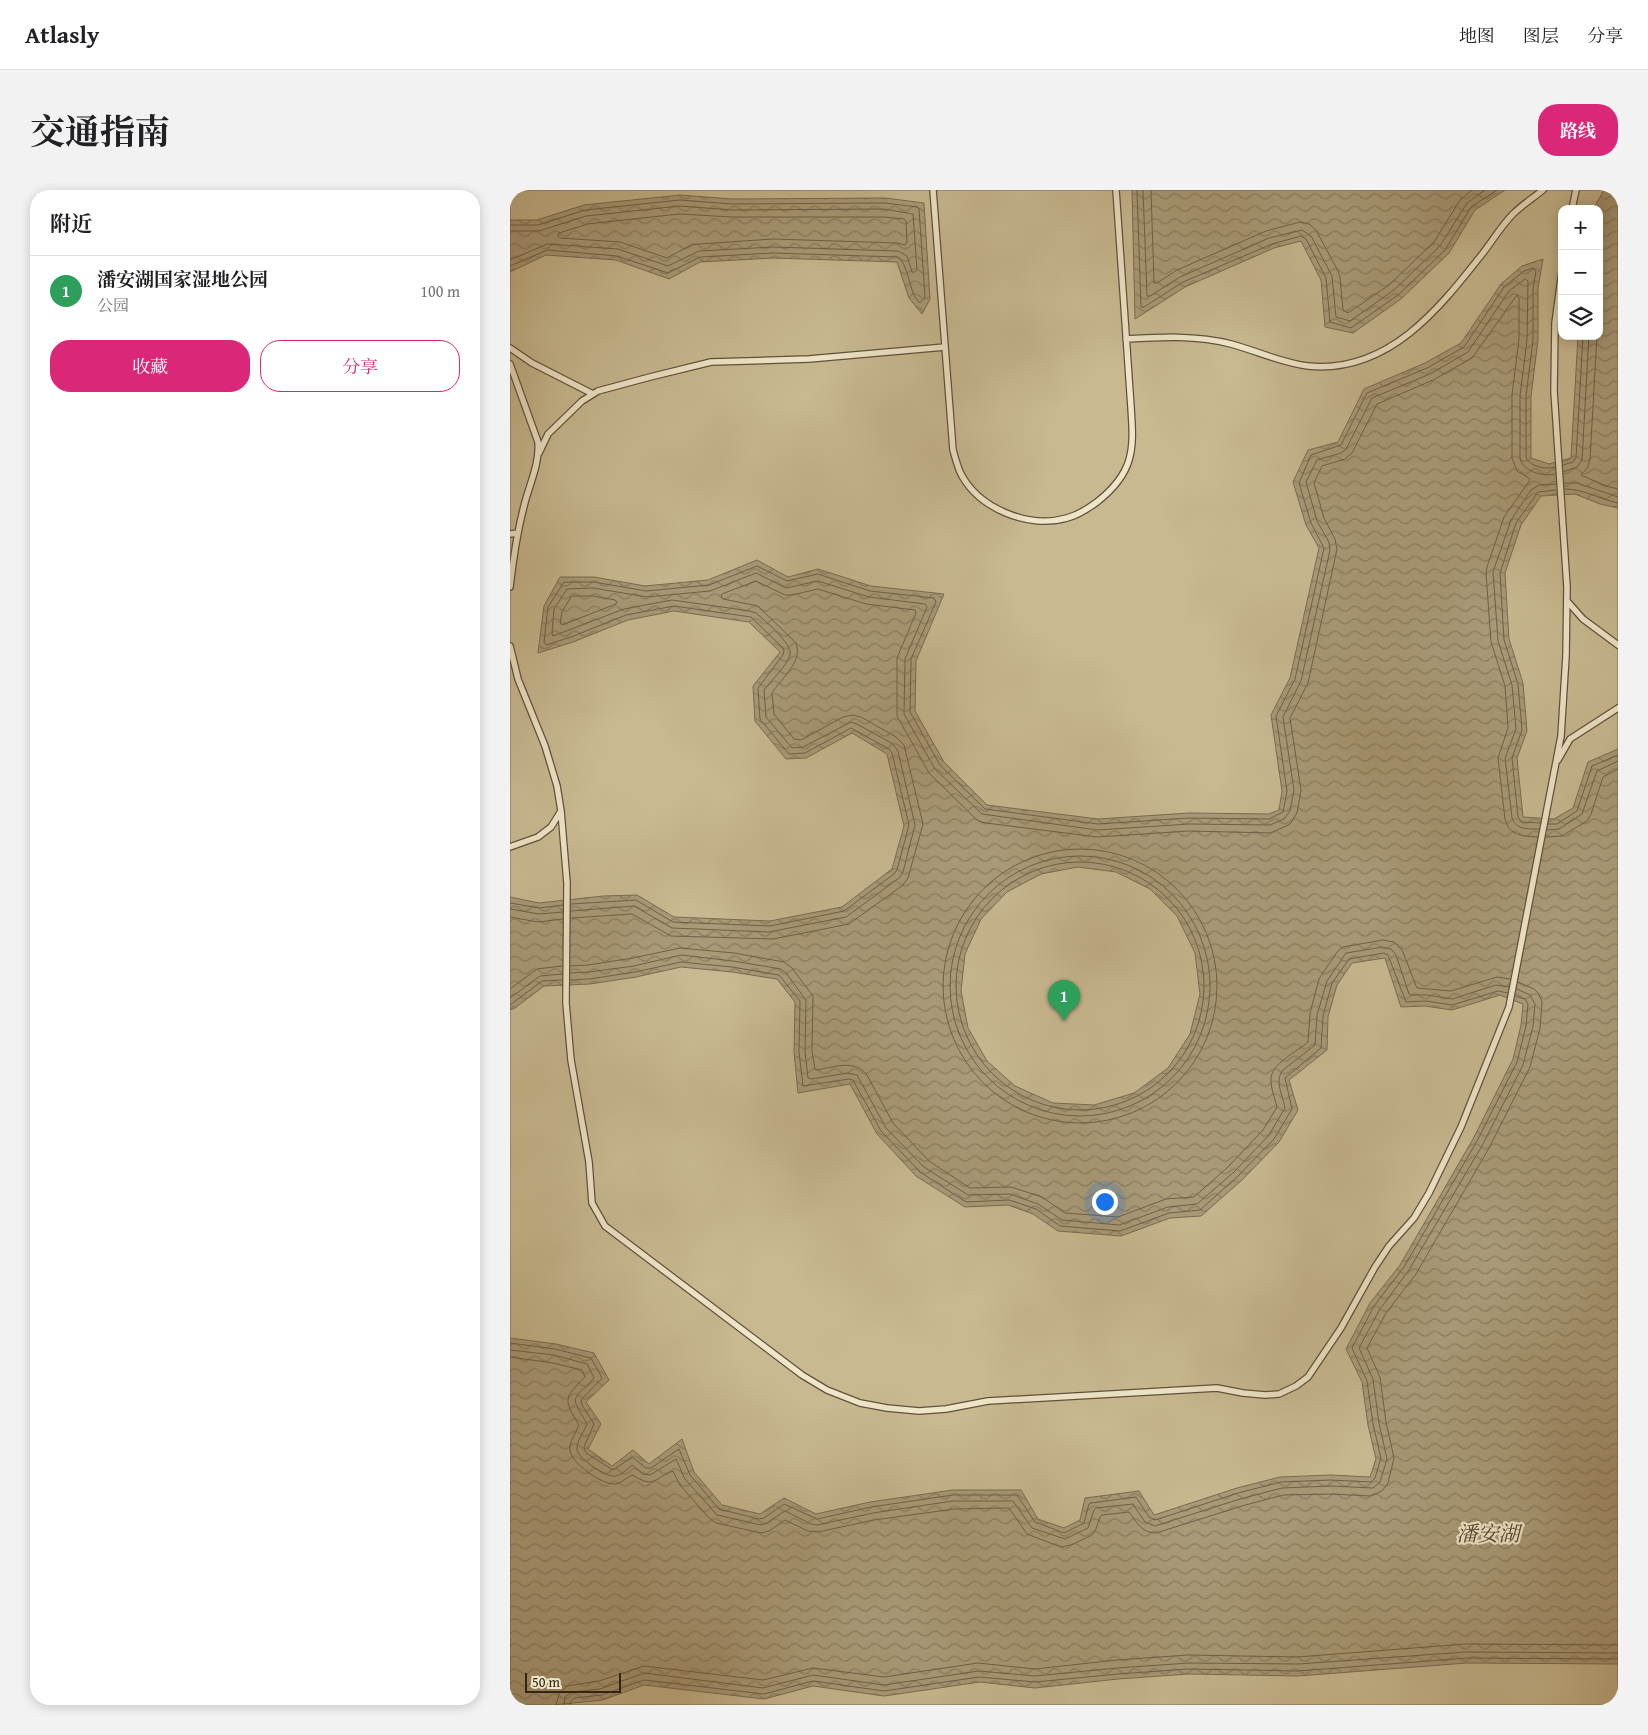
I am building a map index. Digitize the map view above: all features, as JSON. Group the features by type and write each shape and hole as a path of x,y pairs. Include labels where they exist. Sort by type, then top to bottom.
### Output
{"lane":[{"path":"933,190 953,450 960,472 976,492 987,502 1004,512 1024,519 1045,521 1068,518 1089,508 1105,496 1121,478 1129,461 1132,442 1116,190"},
{"path":"1126,339 1174,337 1205,339 1230,343 1306,366 1324,367 1348,364 1369,358 1424,323 1458,285 1513,214 1543,190"},
{"path":"1573,205 1576,190"},
{"path":"510,646 518,679 545,746 557,786 567,883 566,1002 571,1060 589,1162 592,1204 604,1226 802,1375 827,1390 860,1404 919,1411 946,1409 988,1401 1217,1388 1243,1393 1279,1394 1308,1378 1388,1246 1414,1218 1429,1193 1461,1127 1509,1007 1560,736 1566,656 1567,601 1554,391 1555,323 1559,295"},
{"path":"510,588 518,533 539,454 548,434 582,402 598,391 710,362 809,359 945,347"},
{"path":"510,348 532,363 593,394"},
{"path":"510,364 538,442 539,454"},
{"path":"510,534 518,533"},
{"path":"1567,601 1583,619 1618,645"},
{"path":"1555,764 1570,739 1618,708"},
{"path":"510,847 538,837 551,828 561,811"}],"shaded area":[{"path":"510,190 1618,190 1618,1705 510,1705"}],"water":[{"path":"1132,190 1505,190 1475,210 1449,253 1401,299 1353,333 1325,327 1321,280 1301,241 1274,248 1185,287 1135,319"},
{"name":"潘安湖","path":"1604,190 1618,190 1618,508 1600,504 1575,494 1541,496 1521,525 1505,573 1509,639 1523,683 1527,731 1517,758 1523,817 1554,819 1573,808 1588,762 1618,749 1618,1664 1467,1663 1298,1676 1189,1674 1035,1688 980,1682 884,1696 813,1686 764,1699 644,1685 603,1700 553,1705 510,1705 510,1338 556,1344 594,1353 609,1380 586,1402 601,1424 588,1449 612,1466 633,1450 649,1464 682,1439 694,1472 722,1505 760,1514 784,1498 816,1514 870,1502 953,1490 1021,1490 1038,1519 1064,1528 1080,1520 1085,1498 1139,1491 1154,1515 1237,1488 1280,1477 1331,1475 1370,1477 1376,1459 1368,1425 1362,1382 1346,1349 1370,1303 1400,1265 1473,1139 1513,1059 1521,1025 1523,1004 1500,995 1452,1010 1425,1006 1401,1007 1385,958 1352,963 1337,985 1328,1017 1327,1050 1289,1080 1298,1110 1279,1142 1242,1180 1201,1216 1170,1218 1121,1236 1058,1231 1033,1214 1008,1205 965,1207 916,1176 877,1134 850,1084 798,1093 794,1052 795,1002 777,979 681,967 636,977 590,984 544,986 510,1010 510,897 539,903 603,896 637,895 674,917 770,921 842,907 892,869 904,826 887,754 852,733 806,758 786,759 755,721 753,686 780,652 749,622 674,611 628,620 573,642 538,653 544,606 560,577 594,577 645,586 708,580 757,560 788,577 818,569 871,586 944,594 916,661 915,711 944,762 987,805 1098,819 1189,813 1269,814 1279,810 1282,791 1271,715 1290,678 1319,548 1306,525 1293,482 1308,450 1338,442 1364,389 1425,363 1461,343 1501,284 1522,266 1543,259 1538,288 1538,340 1531,396 1531,458 1549,464 1571,458 1578,340 1603,340 1603,205 1595,205","holes":["1078,867 1116,872 1150,889 1177,916 1195,953 1200,994 1190,1034 1168,1068 1134,1093 1094,1105 1053,1103 1015,1086 987,1061 968,1028 961,991 965,954 981,919 1007,892 1041,874"]},
{"path":"680,195 732,199 885,198 924,203 930,299 922,314 909,298 897,262 773,258 700,262 669,279 616,260 546,255 510,272 510,220 537,220 584,205"}],"place":[{"name":"潘安湖国家湿地公园","path":"1064,1021"}]}
